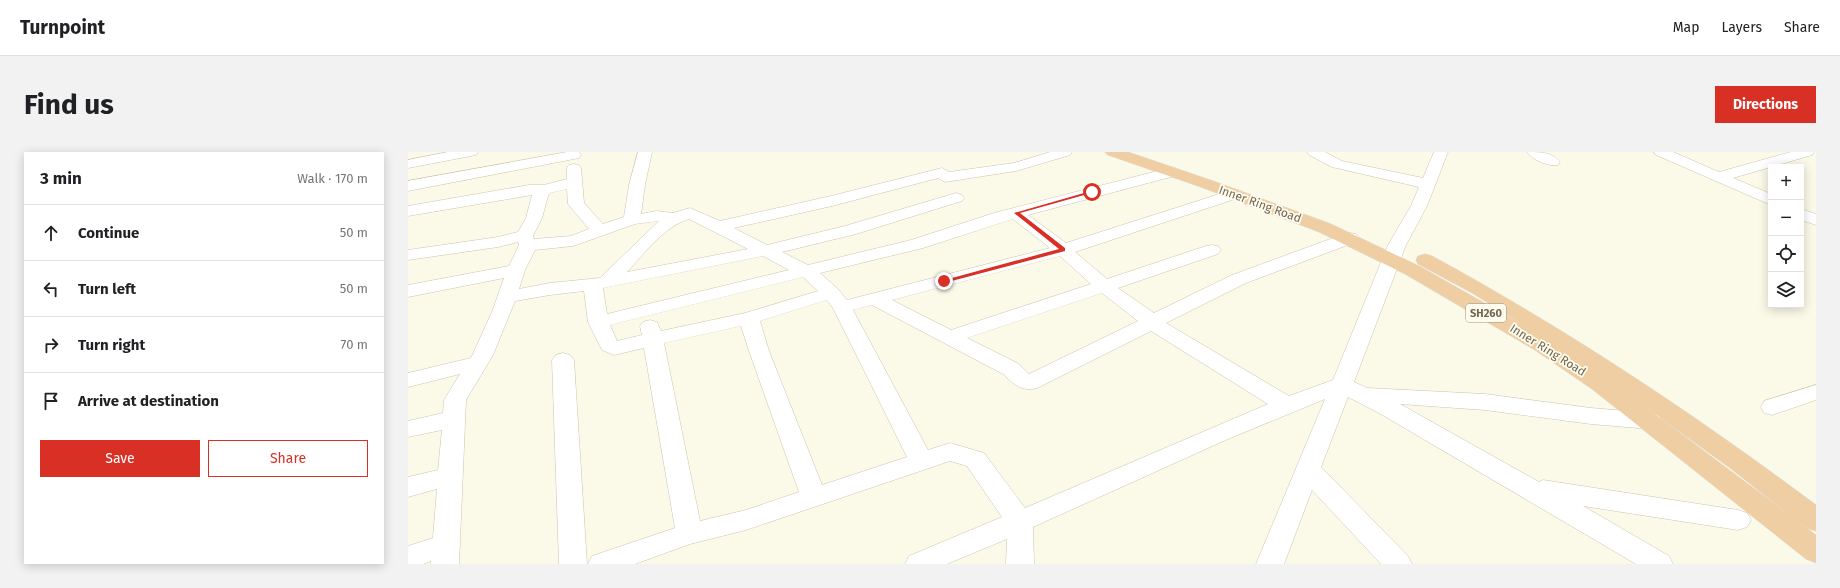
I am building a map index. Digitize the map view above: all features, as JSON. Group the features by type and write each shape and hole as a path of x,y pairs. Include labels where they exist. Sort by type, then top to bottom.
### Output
{"highway":[{"name":"Inner Ring Road","path":"1113,152 1235,194 1350,238 1394,252 1498,300 1574,347 1684,421 1816,520"},
{"name":"Inner Ring Road","path":"1148,152 1279,196 1369,232 1394,252 1543,345 1600,384 1650,421 1816,551"}],"street":[{"path":"471,152 413,160 408,186 575,154 574,182 576,204 600,231"},
{"path":"632,220 637,185 645,152"},
{"path":"507,297 550,289 600,283 701,261 764,250 841,215 943,175 1016,167 1065,152"},
{"path":"1314,152 1337,164 1427,184"},
{"path":"1270,564 1308,469 1352,390 1394,252 1419,206 1441,152"},
{"path":"1534,152 1553,162"},
{"path":"1661,152 1768,199"},
{"path":"1718,177 1806,152"},
{"path":"598,322 808,272 917,244 1016,213 1173,172"},
{"path":"408,211 529,190 544,190 574,182"},
{"path":"408,557 446,555 455,400 484,355 507,297 534,218 540,195 544,190"},
{"path":"922,462 836,300 808,272 690,213 674,218 660,228 600,283 598,322 609,345 612,347 652,340 836,300 875,299 1063,250 1235,194"},
{"path":"718,227 841,215 956,198"},
{"path":"1016,213 1063,250 1103,285 1167,333 1287,405"},
{"path":"1804,215 1816,220"},
{"path":"408,255 498,242 526,240 573,241 632,220 656,216 674,218"},
{"path":"875,299 1011,369 1030,384 1239,279 1350,238"},
{"path":"949,337 1212,250"},
{"path":"408,291 516,270"},
{"path":"646,310 689,534"},
{"path":"749,318 759,351 814,498"},
{"path":"564,360 573,564"},
{"path":"408,380 478,363"},
{"path":"1352,390 1387,407 1659,564"},
{"path":"919,564 1047,512 1306,397 1352,390 1485,402 1591,416 1650,421"},
{"path":"1772,406 1816,392"},
{"path":"408,429 453,419"},
{"path":"616,561 689,534 746,520 950,452 975,459 1020,522 1020,564"},
{"path":"1308,469 1398,564"},
{"path":"408,487 450,476"},
{"path":"1530,489 1738,520"}],"route":[{"path":"944,281 1063,250 1016,213 1092,192"}]}
